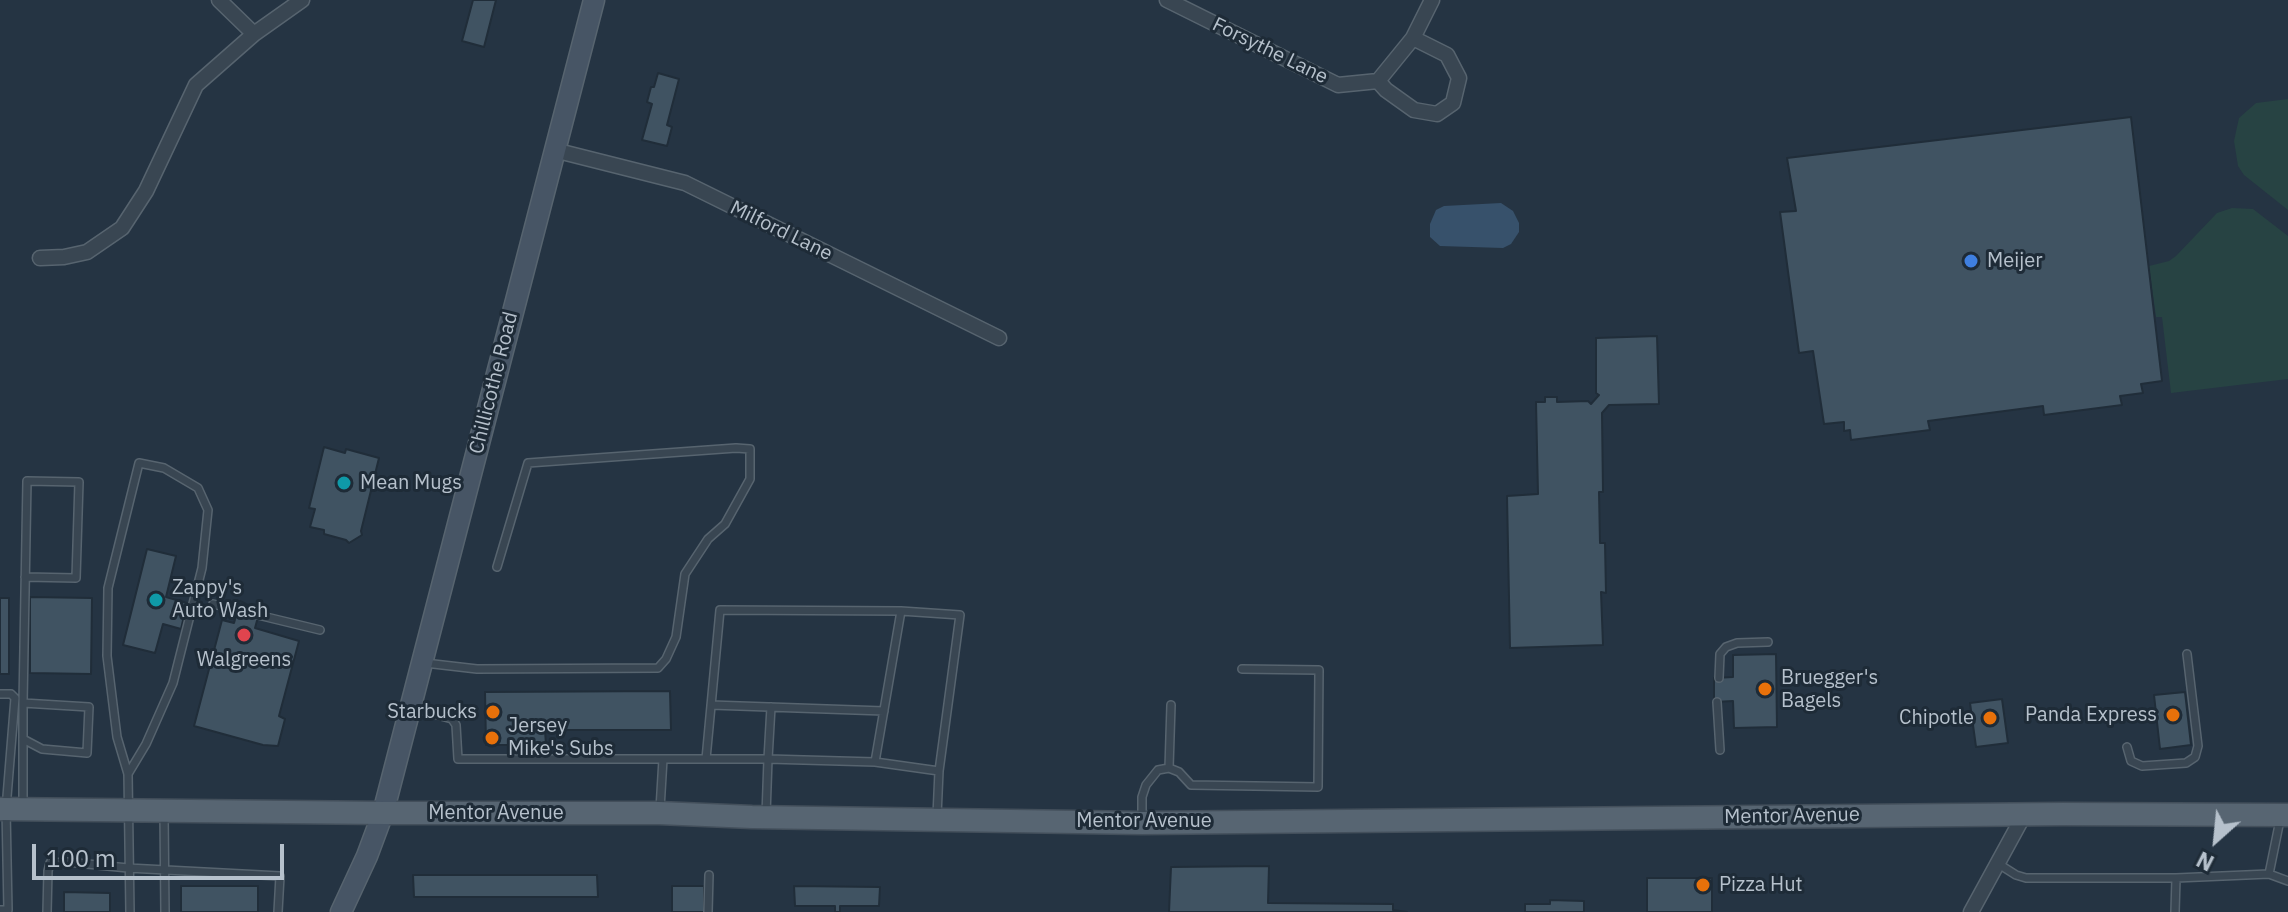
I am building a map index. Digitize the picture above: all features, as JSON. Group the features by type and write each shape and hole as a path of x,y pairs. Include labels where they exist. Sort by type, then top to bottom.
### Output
{"main road":[{"name":"Mentor Avenue","path":"10,809 659,813 1142,823 2284,814"}],"street":[{"path":"219,0 254,34"},
{"path":"40,258 87,252 122,228 146,191 196,85 254,34 302,0"},
{"name":"Chillicothe Road","path":"341,912 383,813 594,0"},
{"name":"Forsythe Lane","path":"1167,0 1338,85 1378,81"},
{"path":"1413,38 1447,55 1459,78 1453,103 1437,114 1414,110 1378,81 1413,38 1432,0"},
{"name":"Milford Lane","path":"554,150 685,183 999,338"},
{"path":"1971,912 2024,815"}],"lane":[{"path":"423,662 477,669 658,668 676,637 685,574 708,539 725,524 750,479 750,449 528,463 497,567"},
{"path":"128,774 146,744 173,683 202,568 208,510 198,488 164,468 139,463 108,588 107,656 117,737 128,774 130,912"},
{"path":"0,910 8,910 4,860 23,739 23,703 25,577 27,481 79,482 76,578 25,577"},
{"path":"213,604 238,610"},
{"path":"706,759 720,610 901,611 960,615 939,771 937,819"},
{"path":"875,762 901,611"},
{"path":"258,615 320,630"},
{"path":"1719,678 1720,654 1726,647 1737,643 1768,642"},
{"path":"2127,747 2131,761 2142,766 2186,763 2195,757 2198,746 2187,654"},
{"path":"1142,823 1142,797 1146,785 1158,770 1169,768 1179,772 1191,785 1318,787 1319,670 1242,669"},
{"path":"0,694 11,694 15,698 4,774 10,809"},
{"path":"1717,702 1720,750"},
{"path":"23,703 89,707 87,753 42,749 23,739"},
{"path":"711,705 884,711"},
{"path":"1169,768 1171,705"},
{"path":"766,817 771,707"},
{"path":"411,708 452,719 456,725 458,759 768,759 875,762 939,771"},
{"path":"659,813 663,759"},
{"path":"164,811 165,912"},
{"path":"2269,874 2284,814"},
{"path":"47,912 50,863 67,862 280,876 278,912"},
{"path":"1997,863 2026,878 2176,878 2269,874 2288,881"},
{"path":"708,912 709,875"},
{"path":"2175,912 2176,878"}],"green space":[{"path":"2288,99 2288,210 2244,175 2238,166 2234,141 2239,118 2256,103"},
{"path":"2232,208 2253,209 2288,236 2288,379 2171,393 2162,317 2156,317 2149,266 2169,261 2217,213"}],"water":[{"path":"1501,203 1513,211 1519,223 1519,232 1511,244 1503,248 1440,246 1430,237 1430,224 1436,210 1444,206"}],"building":[{"path":"473,0 496,0 484,47 462,41"},
{"path":"658,73 679,79 667,125 672,127 667,146 642,140 652,104 647,102"},
{"path":"2131,117 2162,381 2141,384 2143,393 2120,396 2122,405 2044,415 2043,406 1928,421 1930,430 1851,440 1850,430 1844,431 1844,422 1824,424 1813,351 1799,353 1780,212 1796,211 1787,158"},
{"path":"1657,336 1659,404 1609,405 1602,413 1603,492 1599,492 1600,543 1605,543 1606,593 1601,592 1603,645 1510,648 1507,496 1538,494 1536,402 1545,402 1545,397 1557,397 1557,402 1588,401 1591,404 1599,395 1596,393 1596,338"},
{"name":"Mean Mugs","path":"324,447 379,458 362,535 349,543 324,534 324,530 310,527 315,509 309,508"},
{"name":"Zappy's Auto Wash","path":"147,549 176,556 166,597 187,603 181,629 163,624 155,653 123,645"},
{"path":"30,597 92,598 91,674 30,673"},
{"path":"0,598 9,598 9,674 0,674"},
{"name":"Walgreens","path":"240,601 250,606 261,606 255,628 299,641 279,716 285,719 278,746 263,745 194,726 222,620 234,623"},
{"path":"1776,654 1777,727 1734,728 1733,701 1714,702 1714,678 1733,677 1733,655"},
{"path":"670,691 671,730 545,730 546,745 486,745 485,692"},
{"path":"2185,692 2191,745 2160,749 2154,695"},
{"path":"2002,699 2008,743 1976,747 1970,703"},
{"path":"1269,866 1268,903 1393,904 1393,910 1407,912 1169,912 1171,867"},
{"path":"413,875 597,875 598,897 414,897"},
{"path":"1647,878 1712,878 1712,912 1647,912"},
{"path":"181,886 258,886 258,912 181,912"},
{"path":"672,886 704,886 704,912 672,912"},
{"path":"794,886 880,887 879,906 840,906 840,912 835,912 835,906 795,906"},
{"path":"64,892 110,893 110,912 64,912"},
{"path":"1550,900 1584,901 1584,912 1525,912 1525,904 1550,904"}],"place":[{"name":"Meijer","path":"1971,261"},
{"name":"Mean Mugs","path":"344,483"},
{"name":"Zappy's Auto Wash","path":"156,600"},
{"name":"Walgreens","path":"244,635"},
{"name":"Bruegger's Bagels","path":"1765,689"},
{"name":"Starbucks","path":"493,712"},
{"name":"Panda Express","path":"2173,715"},
{"name":"Chipotle","path":"1990,718"},
{"name":"Jersey Mike's Subs","path":"492,738"},
{"name":"Pizza Hut","path":"1703,885"}]}
